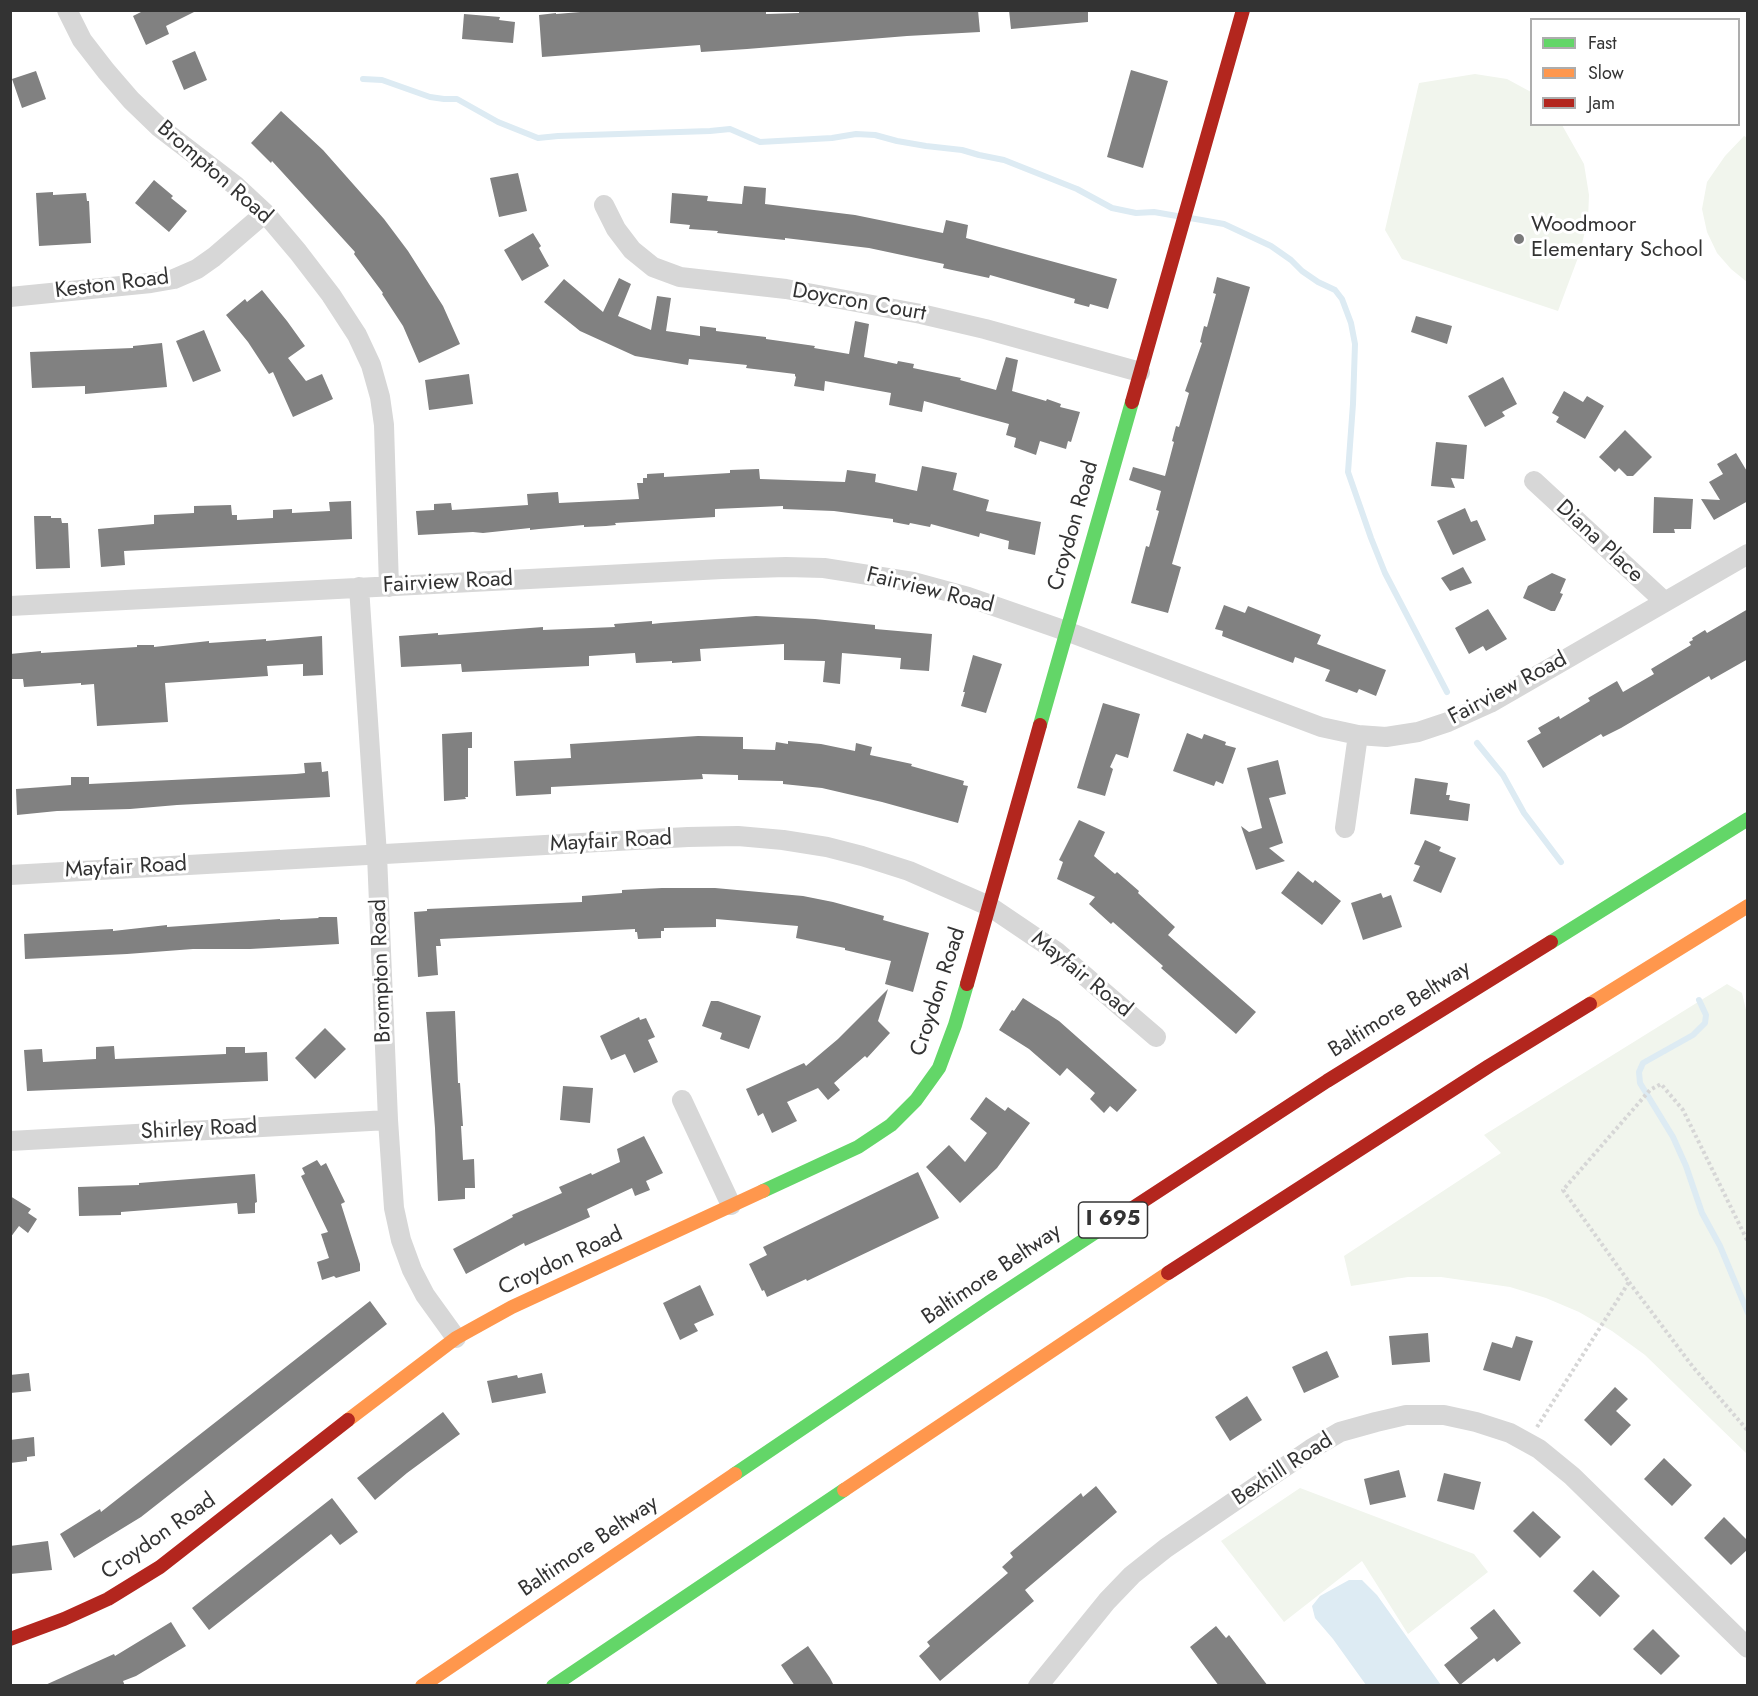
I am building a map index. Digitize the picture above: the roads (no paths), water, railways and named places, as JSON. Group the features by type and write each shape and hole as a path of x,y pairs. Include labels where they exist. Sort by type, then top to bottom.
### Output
{"main road":[{"name":"Croydon Road","path":"10,1639 64,1619 108,1599 160,1567 456,1338 512,1307 858,1147 891,1125 916,1100 939,1068 955,1025 1242,10"},
{"name":"Baltimore Beltway","path":"422,1686 981,1307 1151,1195 1327,1081 1748,819"},
{"path":"554,1686 1178,1266 1499,1060 1748,906"}],"street":[{"name":"Brompton Road","path":"67,10 82,40 131,100 159,127 228,180 265,213 331,295 357,335 371,364 380,397 384,426 389,587"},
{"name":"Doycron Court","path":"603,206 616,229 632,250 653,267 680,277 786,289 921,314 985,328 1140,372"},
{"name":"Keston Road","path":"10,297 174,279 197,269 214,257 265,213"},
{"name":"Diana Place","path":"1534,481 1665,602"},
{"name":"Fairview Road","path":"10,606 722,569 825,568 914,582 968,597 1066,631 1321,727 1358,735 1386,736 1418,732 1448,722 1490,703 1748,554"},
{"name":"Brompton Road","path":"359,587 377,855 394,1208 401,1240 412,1270 425,1295 456,1338"},
{"path":"1345,828 1358,735"},
{"name":"Mayfair Road","path":"10,874 688,837 738,836 826,847 909,871 989,906 1057,952 1156,1037"},
{"path":"682,1100 731,1205"},
{"name":"Shirley Road","path":"10,1141 388,1120"},
{"name":"Bexhill Road","path":"1038,1686 1107,1601 1132,1575 1166,1548 1311,1449 1340,1432 1406,1415 1444,1415 1476,1422 1510,1433 1539,1449 1572,1476 1748,1648"},
{"name":"Bexhill Road","path":"1053,1686 1071,1644"}],"waterway":[{"path":"363,79 382,80 430,97 457,99 498,122 538,138 730,129 760,142 832,138 856,134 875,135 897,141 962,150 1004,160 1077,189 1112,208 1136,213 1154,212 1177,216"},
{"path":"1190,218 1224,224 1271,246 1302,271 1335,290 1342,299 1351,323 1355,344 1348,472 1385,573 1447,692"},
{"path":"1477,743 1503,775 1524,813 1561,862"},
{"path":"1699,1000 1706,1015 1705,1023 1693,1035 1643,1063 1639,1072 1640,1083 1673,1137 1686,1166 1702,1213 1720,1246 1748,1313"}],"place":[{"name":"Woodmoor Elementary School","path":"1519,239"}]}
